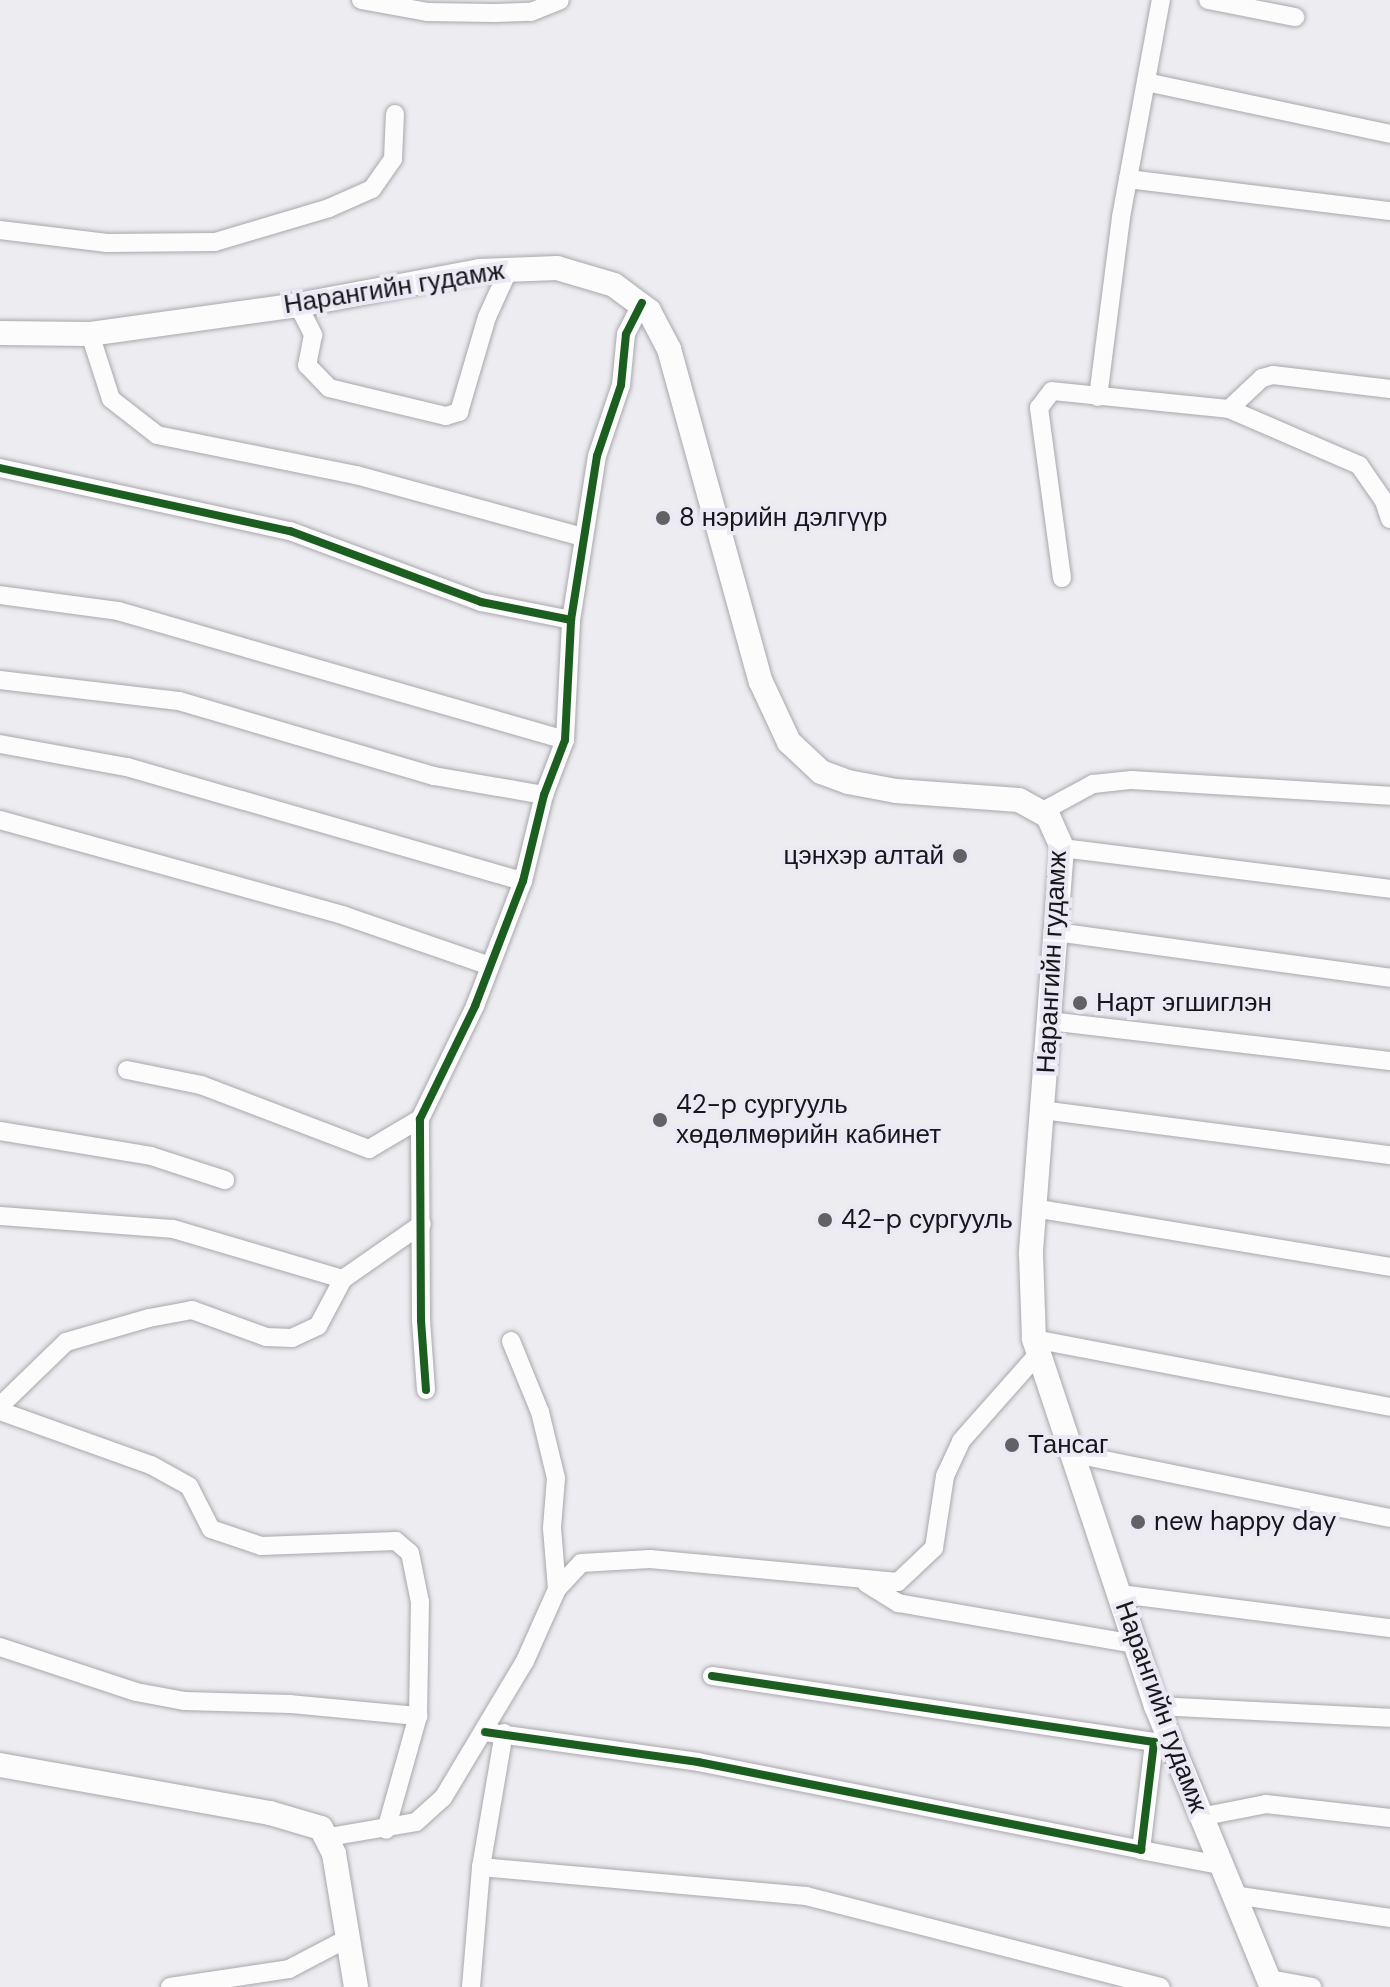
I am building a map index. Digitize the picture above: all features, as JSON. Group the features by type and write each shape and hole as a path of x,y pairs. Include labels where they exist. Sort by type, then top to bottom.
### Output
{"main road":[{"name":"Нарангийн гудамж","path":"0,333 90,334 298,305 509,269 577,271 614,285 642,303 656,320 673,362 761,682 789,742 821,772 860,785 1004,797 1043,811 1062,848 1034,1208 1030,1286 1036,1346 1075,1454 1156,1706 1271,1983"},
{"path":"0,1765 297,1819 329,1837 356,1987"}],"street":[{"path":"361,0 427,12 507,13 531,12 560,0"},
{"path":"1098,397 1128,179 1161,0"},
{"path":"1208,0 1295,17"},
{"path":"1146,82 1390,134"},
{"path":"0,230 107,243 215,242 329,208 372,189 393,159 395,114"},
{"path":"1128,179 1390,211"},
{"path":"298,305 313,335 307,365 329,388 446,416 459,412 487,317 509,269"},
{"path":"426,1390 420,1119 490,966 523,881 544,795 565,740 571,620 597,456 621,385 624,343 642,303"},
{"path":"90,334 111,399 157,435 356,475 583,537"},
{"path":"1229,409 1262,378 1273,375 1390,389"},
{"path":"1062,578 1039,408 1052,391 1229,409 1359,465 1384,501 1390,519"},
{"path":"0,468 290,531 481,602 571,620"},
{"path":"0,595 118,611 565,740"},
{"path":"0,680 179,701 434,776 544,795"},
{"path":"0,744 127,767 523,881"},
{"path":"1043,811 1093,784 1132,780 1390,796"},
{"path":"0,820 331,912 490,966"},
{"path":"1062,848 1390,889"},
{"path":"1056,932 1390,978"},
{"path":"1049,1021 1390,1061"},
{"path":"127,1070 201,1085 369,1149 420,1119"},
{"path":"1042,1110 1390,1155"},
{"path":"0,1131 151,1156 225,1180"},
{"path":"1034,1208 1390,1267"},
{"path":"0,1216 173,1229 343,1279"},
{"path":"386,1830 418,1716 420,1602 410,1553 396,1541 261,1546 211,1529 189,1486 151,1465 0,1409 66,1342 149,1318 192,1310 266,1337 292,1338 318,1326 343,1279 422,1224"},
{"path":"511,1341 540,1412 556,1478 552,1528 557,1589"},
{"path":"329,1837 386,1830 416,1822 443,1798 525,1661 557,1589 581,1563 604,1558 864,1582 898,1582 934,1548 945,1476 961,1441 1036,1346 1390,1407"},
{"path":"1075,1454 1390,1518"},
{"path":"864,1582 898,1603 1135,1644"},
{"path":"1120,1594 1390,1628"},
{"path":"0,1647 136,1692 185,1701 290,1704 418,1716"},
{"path":"712,1676 1154,1742 1141,1850"},
{"path":"1156,1706 1390,1718"},
{"path":"485,1732 698,1762 1220,1865"},
{"path":"471,1987 481,1867 504,1733"},
{"path":"1200,1817 1266,1804 1390,1818"},
{"path":"481,1867 806,1896 1161,1987"},
{"path":"1233,1895 1390,1918"},
{"path":"170,1987 289,1969 348,1938"},
{"path":"1271,1983 1312,1987"}],"cycle path":[{"path":"426,1390 421,1320 420,1119 475,1006 523,881 544,795 565,740 571,620 597,456 621,385 626,334 642,303"},
{"path":"0,468 290,531 481,602 571,620"},
{"path":"485,1732 698,1762 1141,1850 1154,1742 712,1676"}],"place":[{"name":"8 нэрийн дэлгүүр","path":"663,518"},
{"name":"цэнхэр алтай","path":"960,856"},
{"name":"Нарт эгшиглэн","path":"1080,1003"},
{"name":"42-p сургууль хөдөлмөрийн кабинет","path":"660,1120"},
{"name":"42-p сургууль","path":"825,1220"},
{"name":"Тансаг","path":"1012,1445"},
{"name":"new happy day","path":"1138,1522"}]}
